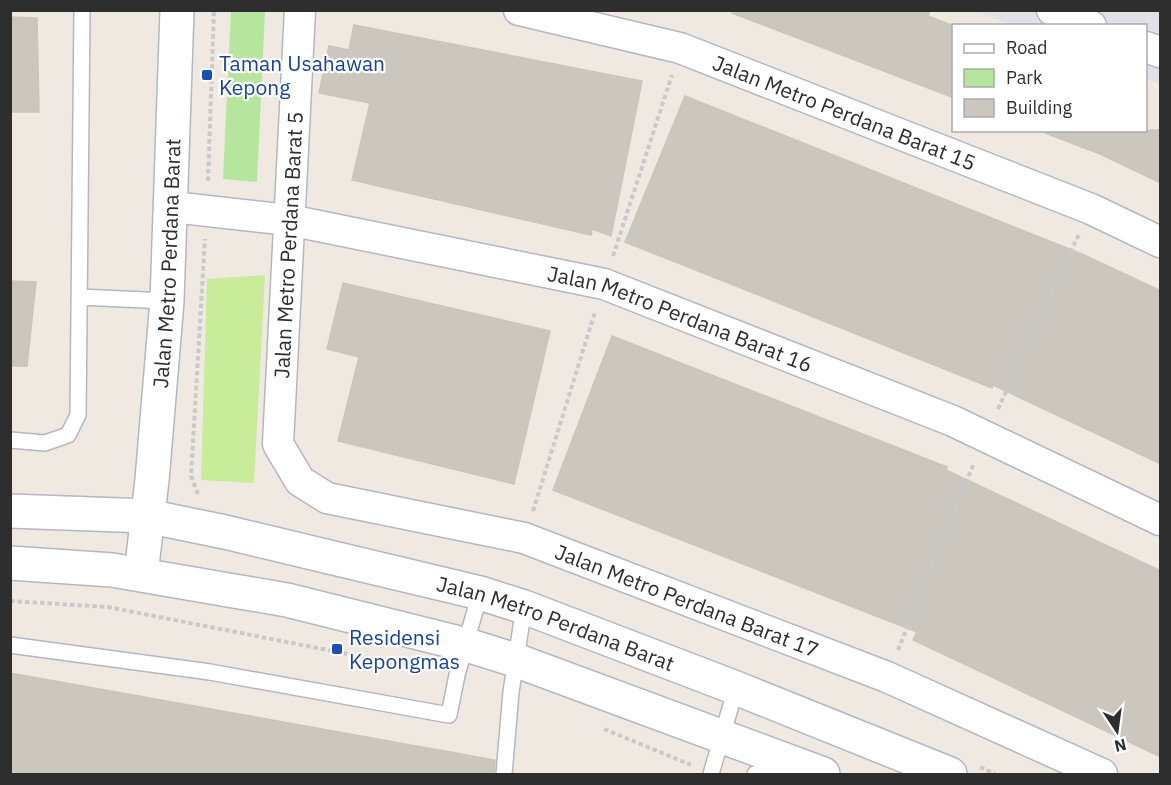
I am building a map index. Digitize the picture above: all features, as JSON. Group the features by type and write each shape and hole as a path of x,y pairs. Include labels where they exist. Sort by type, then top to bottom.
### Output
{"street":[{"name":"Jalan Metro Perdana Barat","path":"141,574 152,480 167,301 177,10"},
{"name":"Jalan Metro Perdana Barat 5","path":"278,444 300,10"},
{"name":"Jalan Metro Perdana Barat 15","path":"519,10 680,48 1091,209 1161,242"},
{"path":"1052,10 1086,24"},
{"name":"Jalan Metro Perdana Barat 16","path":"172,207 289,220 604,284 953,421 1161,520"},
{"name":"Jalan Metro Perdana Barat 17","path":"278,444 300,481 327,498 524,538 887,677 1102,774"},
{"path":"10,511 147,516"},
{"name":"Jalan Metro Perdana Barat","path":"147,516 225,532 480,593 524,607 736,688 950,774"},
{"path":"10,563 112,570 287,600 467,645 515,660 823,774"}],"lane":[{"path":"10,440 45,443 68,435 78,416 82,10"},
{"path":"79,297 167,301"},
{"path":"10,645 210,672 449,715 457,675 480,593"},
{"path":"504,774 515,660 524,607"},
{"path":"711,774 736,688"},
{"path":"755,774 779,770 802,774"}],"path":[{"path":"208,169 214,10"},
{"path":"10,601 108,606 412,666"},
{"path":"597,727 662,753"}],"shaded area":[{"path":"975,11 1160,11 1160,85 1147,79 1147,24 1009,24"}],"green space":[{"path":"231,11 265,11 257,182 223,179"},
{"path":"265,275 254,483 201,480 207,279"}],"building":[{"path":"732,10 930,10 928,16 952,25 952,97 732,13"},
{"path":"10,17 37,18 39,112 10,112"},
{"path":"354,25 642,81 611,236 592,229 591,235 352,180 370,103 319,93 329,46 349,50"},
{"path":"685,96 1082,254 1161,291 1161,464 993,385 992,388 625,242"},
{"path":"1161,130 1161,183 1100,154 1043,132"},
{"path":"10,281 36,282 27,366 10,366"},
{"path":"343,283 550,331 514,484 338,441 359,357 327,349"},
{"path":"612,336 947,467 946,470 1161,571 1161,757 913,640 917,632 553,490"},
{"path":"10,673 495,760 494,774 10,774"}],"place":[{"name":"Taman Usahawan Kepong","path":"207,75"},
{"name":"Residensi Kepongmas","path":"337,649"}]}
